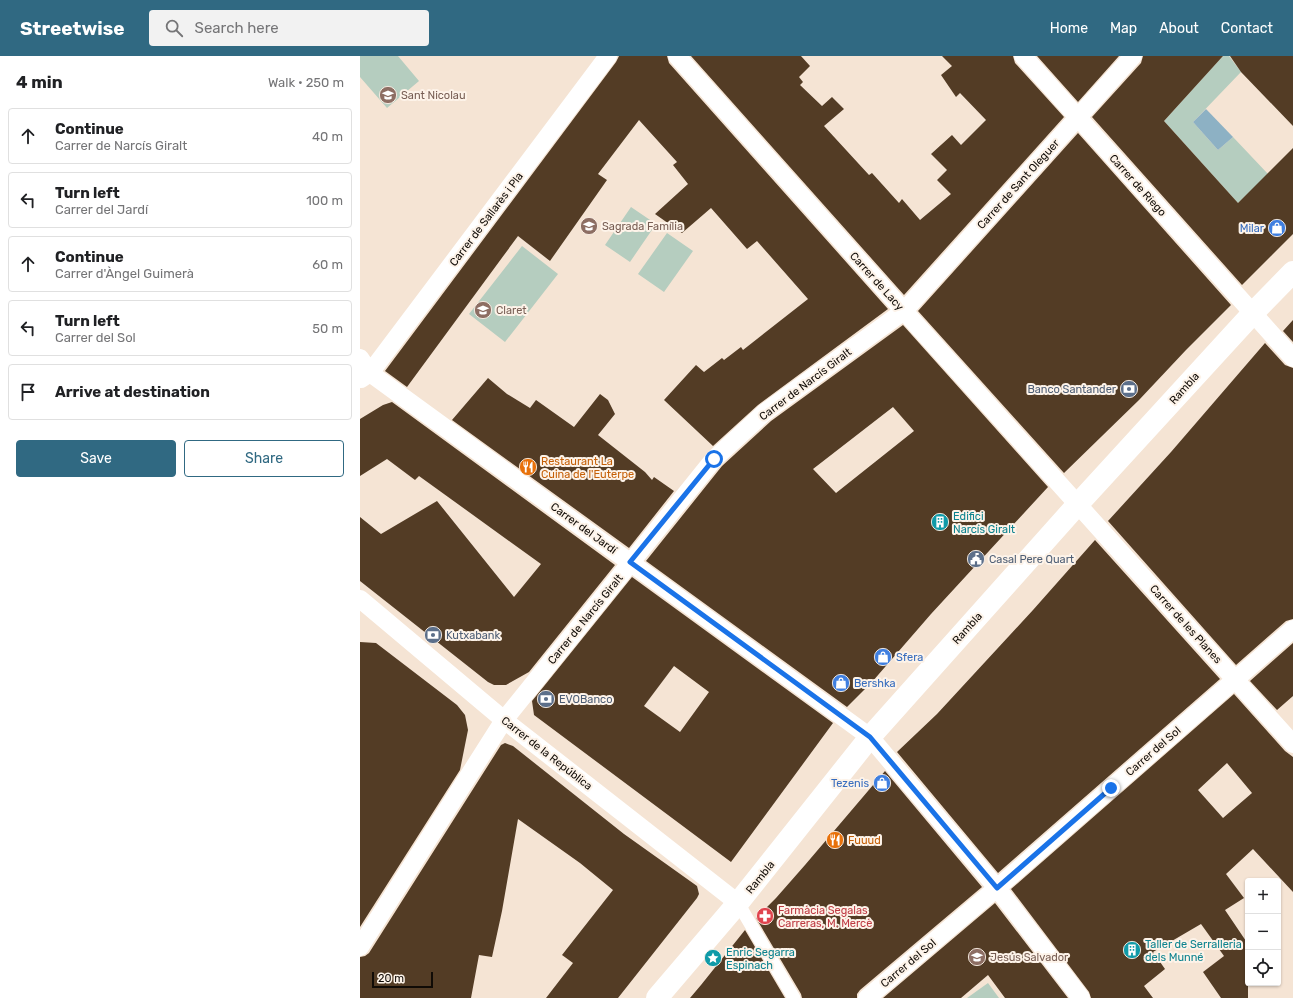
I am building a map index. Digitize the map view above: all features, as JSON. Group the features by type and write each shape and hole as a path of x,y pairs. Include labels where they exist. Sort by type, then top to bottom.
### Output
{"street":[{"name":"Carrer de Sallarès i Pla","path":"365,376 608,56"},
{"name":"Carrer de Lacy","path":"677,56 1078,504"},
{"name":"Carrer de Riego","path":"1023,56 1293,358"},
{"name":"Carrer de Sant Oleguer","path":"904,311 1133,56"},
{"name":"Rambla","path":"657,998 738,903 870,737 1078,504 1253,313 1293,272"},
{"name":"Carrer de Narcís Giralt","path":"360,947 504,720 714,459 764,414 904,311"},
{"name":"Carrer del Jardí","path":"360,358 365,376 630,562 870,737 997,888 1081,998"},
{"name":"Carrer de les Planes","path":"1078,504 1293,744"},
{"name":"Carrer de la República","path":"360,599 504,720 738,903"},
{"name":"Carrer del Sol","path":"867,998 997,888 1293,629"},
{"path":"738,903 794,998"}],"green space":[{"path":"360,56 398,56 419,81 387,108 360,77"},
{"path":"1223,56 1229,56 1241,72 1193,122 1218,150 1233,137 1268,174 1238,203 1164,121"},
{"path":"631,207 656,224 630,262 605,245"},
{"path":"667,233 693,251 664,292 638,274"},
{"path":"522,246 558,274 505,342 469,314"},
{"path":"988,983 999,998 967,998"}],"water":[{"path":"1206,109 1233,137 1218,150 1193,122"}],"building":[{"path":"619,56 667,56 669,63 888,309 758,405 713,446 664,400 696,365 704,372 722,358 724,360 741,347 743,350 808,299 757,241 747,249 711,208 682,233 655,214 688,184 673,165 677,162 639,120 598,174 607,180 550,261 518,236 407,387 385,371"},
{"path":"691,56 801,56 810,66 799,77 803,82 800,85 822,106 832,97 844,109 824,126 869,175 872,173 899,203 902,199 920,220 951,194 937,180 947,170 931,154 952,135 961,145 986,120 960,93 956,97 941,75 952,66 942,56 1013,56 1015,63 1064,117 904,295"},
{"path":"1037,56 1119,56 1078,102"},
{"path":"1143,56 1223,56 1164,121 1238,203 1293,148 1293,234 1242,285 1092,117 1141,63"},
{"path":"1230,56 1293,56 1293,126 1241,72"},
{"path":"1078,133 1231,305 1139,400 1064,473 918,311"},
{"path":"1293,320 1293,342 1283,331"},
{"path":"903,325 1048,487 931,614 872,682 847,707 646,561 722,466 771,421","holes":["893,407 914,431 836,493 813,469"]},
{"path":"1265,343 1285,365 1293,368 1293,619 1286,621 1236,665 1108,521 1171,452"},
{"path":"488,378 507,394 530,408 536,400 574,427 600,394 608,400 615,414 598,435 645,472 652,480 654,477 674,491 629,548 452,420"},
{"path":"392,402 615,565 529,672 506,685 494,685 488,682 360,581 360,517 381,534 437,501 514,597 541,564 419,476 415,480 387,459 360,476 360,419 383,405"},
{"path":"1095,540 1220,679 998,873 897,752 937,714"},
{"path":"632,577 833,723 731,862 534,715 532,701","holes":["674,666 709,692 680,732 644,706"]},
{"path":"360,642 376,643 457,705 465,715 468,730 460,770 360,927"},
{"path":"1293,643 1293,696 1277,710 1250,681"},
{"path":"1234,694 1285,751 1293,757 1293,892 1253,849 1226,874 1244,898 1225,910 1245,940 1245,986 1248,986 1248,998 1221,998 1203,972 1224,956 1201,924 1153,952 1165,969 1144,986 1153,998 1091,998 1089,992 1011,889","holes":["1227,763 1252,793 1223,818 1198,790"]},
{"path":"505,743 513,746 624,834 697,886 699,894 697,898 618,998 546,998 573,963 562,955 613,890 580,863 518,819 502,911 492,957 479,955 471,998 360,998 360,957 369,953 501,745"},
{"path":"885,771 982,887 860,990 857,994 857,998 802,998 756,918 805,865"},
{"name":"Jesús Salvador","path":"995,903 1068,998 1005,998 988,975 961,998 883,998"},
{"path":"745,930 785,998 690,998 701,985"}],"place":[{"name":"Sant Nicolau","path":"388,95"},
{"name":"Sagrada Família","path":"589,226"},
{"name":"Milar","path":"1277,228"},
{"name":"Claret","path":"483,310"},
{"name":"Banco Santander","path":"1129,389"},
{"name":"Restaurant La Cuina de l'Euterpe","path":"528,467"},
{"name":"Edifici Narcís Giralt","path":"940,522"},
{"name":"Casal Pere Quart","path":"976,559"},
{"name":"Kutxabank","path":"433,635"},
{"name":"Sfera","path":"883,657"},
{"name":"Bershka","path":"841,683"},
{"name":"EVOBanco","path":"546,699"},
{"name":"Tezenis","path":"882,783"},
{"name":"Fuuud","path":"835,840"},
{"name":"Farmàcia Segalas Carreras, M. Mercè","path":"765,916"},
{"name":"Taller de Serralleria dels Munné","path":"1132,950"},
{"name":"Jesús Salvador","path":"977,957"},
{"name":"Enric Segarra Espinach","path":"713,958"}],"route":[{"path":"714,459 630,562 870,737 997,888 1111,788"}]}
